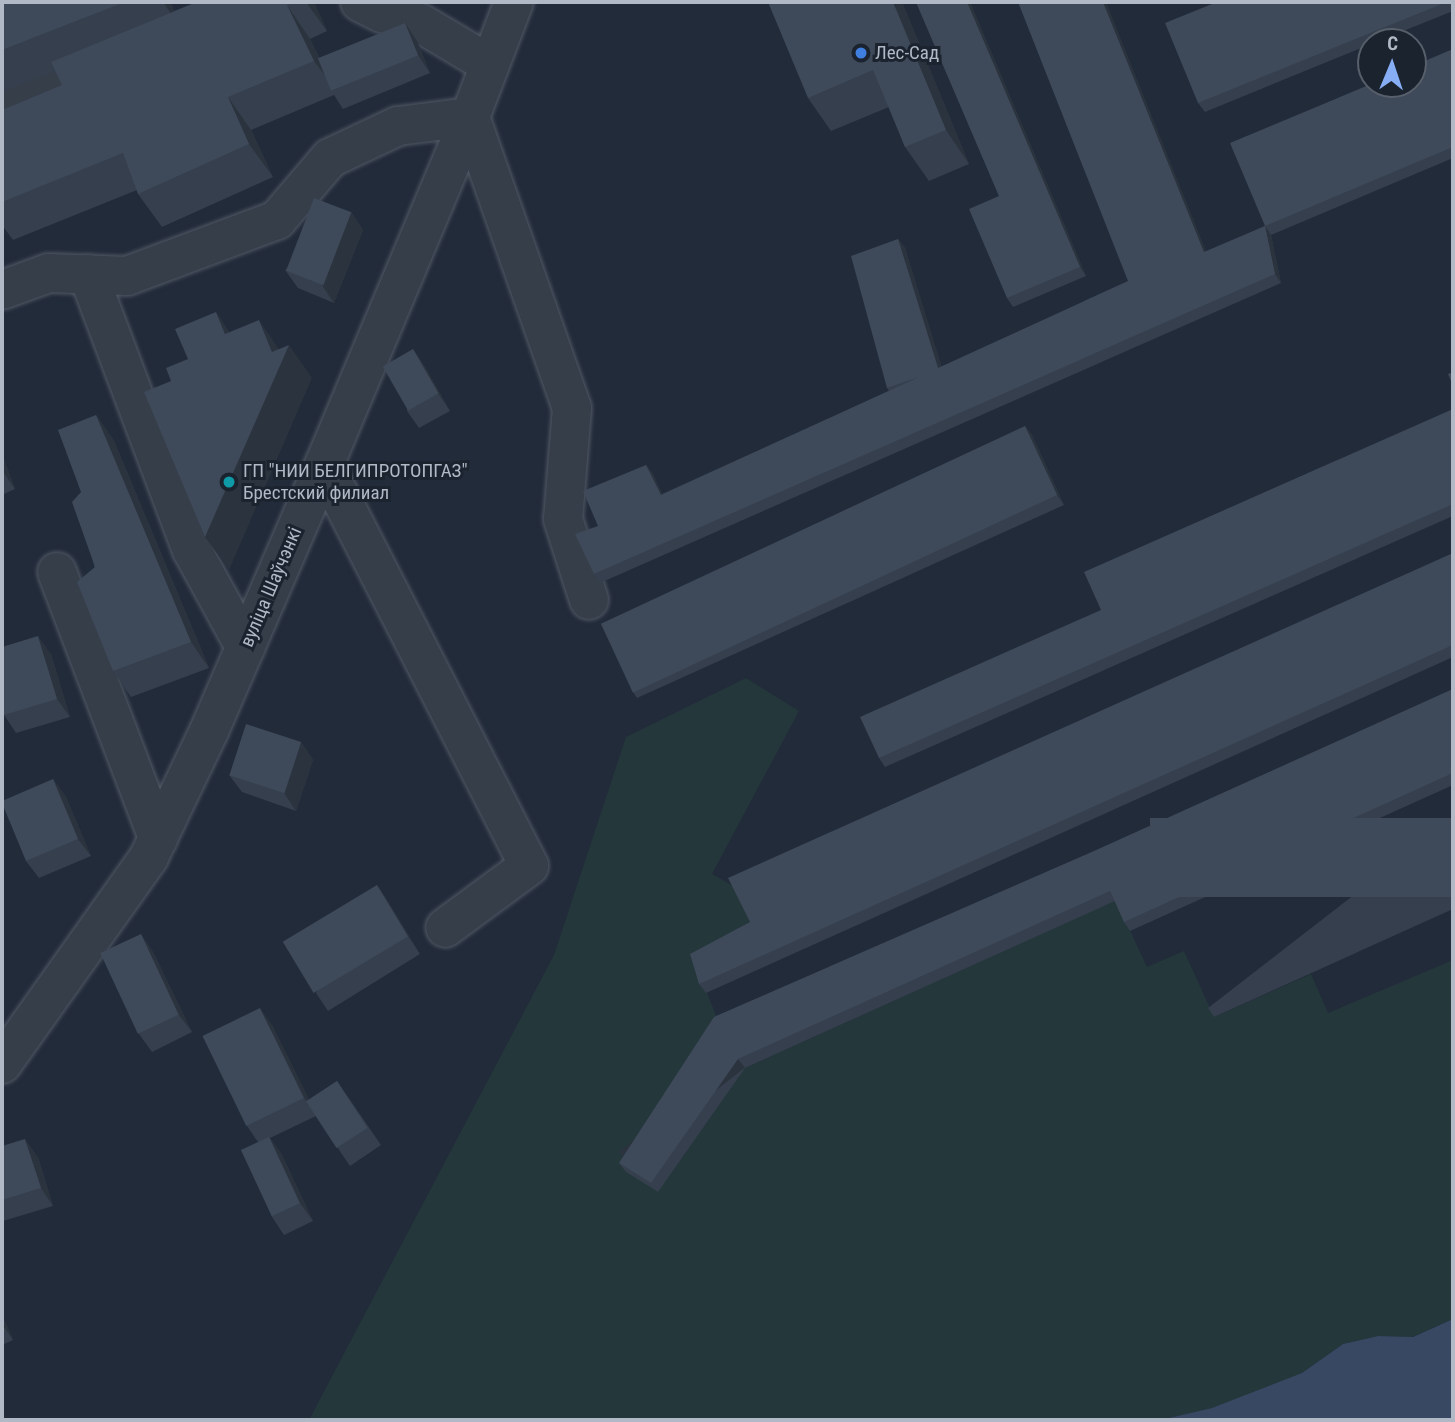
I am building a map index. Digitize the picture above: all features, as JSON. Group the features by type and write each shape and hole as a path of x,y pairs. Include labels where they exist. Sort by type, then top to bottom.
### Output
{"street":[{"path":"360,2 382,13 420,23 489,64"},
{"name":"вуліца Шаўчэнкі","path":"2,1064 149,857 324,466 470,117 514,2"},
{"path":"2,102 139,47"},
{"path":"2,290 48,273 127,276 277,220 330,158 398,126 470,117 572,408 564,519 589,600"},
{"path":"88,274 192,550 245,647"},
{"path":"324,466 528,866 445,928"},
{"path":"57,572 158,838"}],"green space":[{"path":"746,678 799,711 712,874 735,887 756,931 696,964 720,1026 745,1068 1116,900 1147,967 1184,951 1214,1017 1311,974 1328,1013 1453,960 1453,1319 1412,1337 1378,1336 1343,1344 1302,1373 1281,1383 1212,1408 1169,1418 309,1420 554,955 626,737"}],"water":[{"path":"1453,1319 1453,1420 1133,1420 1169,1418 1212,1408 1302,1373 1343,1344 1378,1336 1413,1337"}],"building":[{"path":"2,2 125,2 2,50"},
{"path":"197,2 295,2 287,5 314,61 228,97 249,144 138,194 123,153 2,202 2,110 62,85 51,62"},
{"name":"Лес-Сад","path":"768,2 893,2 946,130 905,147 873,70 808,98"},
{"path":"916,2 967,2 1080,267 1007,298 969,209 999,196"},
{"path":"1018,2 1103,2 1204,252 1265,226 1275,274 594,574 575,534 598,526 583,491 646,465 661,495 919,377 887,388 851,256 898,239 938,368 1128,281"},
{"path":"1217,2 1447,2 1383,28 1357,28 1357,39 1198,103 1165,23"},
{"path":"405,23 418,55 331,91 318,58"},
{"path":"1453,49 1453,147 1265,226 1230,143 1357,90 1357,98 1427,98 1427,60"},
{"path":"314,198 351,212 323,285 286,271"},
{"path":"216,312 225,334 259,320 272,352 289,345 205,537 144,392 171,381 166,368 188,359 175,329"},
{"path":"413,349 438,393 408,411 383,366"},
{"path":"1453,372 1453,386 1448,374"},
{"path":"1453,409 1453,504 879,758 860,717 1101,610 1084,572"},
{"path":"96,415 191,642 113,671 77,582 95,567 72,502 81,492 58,430"},
{"path":"1025,426 1057,495 633,693 601,624"},
{"path":"1453,553 1453,645 699,984 690,954 750,922 728,878"},
{"path":"38,636 57,699 4,715 2,647"},
{"path":"1453,689 1453,773 1124,922 1110,891 738,1059 651,1183 619,1163 714,1017 1092,852"},
{"path":"246,724 301,742 284,793 229,775"},
{"path":"53,779 78,839 26,861 2,801"},
{"path":"1150,818 1453,818 1453,897 1150,897"},
{"path":"377,885 408,936 314,993 283,942"},
{"path":"141,934 179,1015 138,1034 100,953"},
{"path":"260,1008 304,1098 246,1126 202,1036"},
{"path":"337,1081 367,1128 336,1148 306,1101"},
{"path":"269,1137 300,1203 272,1216 241,1150"},
{"path":"25,1139 41,1188 2,1200 2,1146"}],"place":[{"name":"Лес-Сад","path":"861,53"},
{"name":"ГП \"НИИ БЕЛГИПРОТОПГАЗ\" Брестский филиал","path":"229,482"}]}
